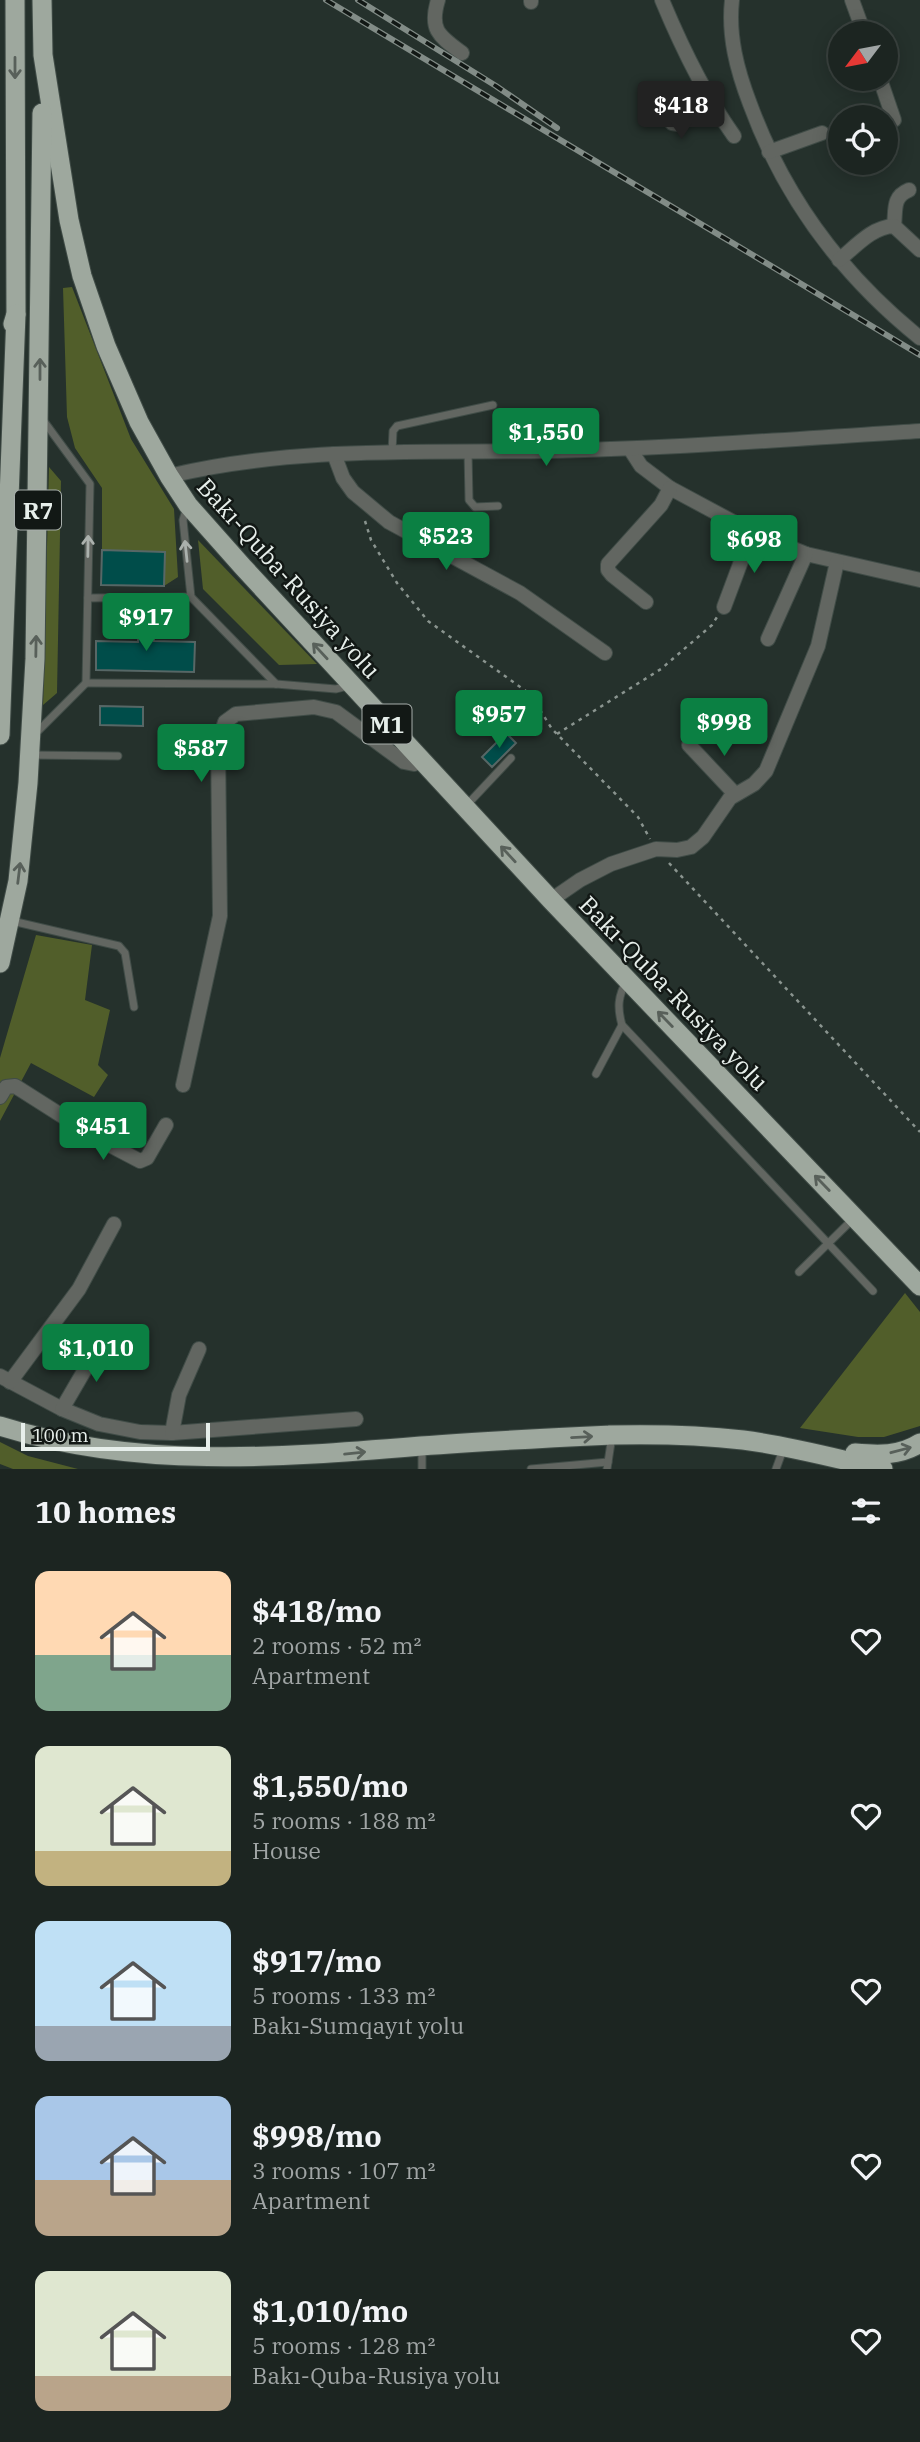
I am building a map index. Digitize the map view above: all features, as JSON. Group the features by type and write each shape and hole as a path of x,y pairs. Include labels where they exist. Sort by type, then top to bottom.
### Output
{"highway":[{"path":"0,370 16,314 15,0"},
{"name":"Bakı-Quba-Rusiya yolu","path":"42,0 43,55 69,220 82,276 106,346 139,422 188,505 551,900 920,1286"},
{"name":"R7","path":"0,963 18,881 36,659 43,55"},
{"name":"R7","path":"0,735 3,566 16,314"},
{"path":"0,1426 58,1449 97,1460 169,1467 278,1461 422,1446 651,1434 742,1440 883,1469"},
{"path":"784,1447 876,1454 900,1453 920,1443"}],"street":[{"path":"438,0 434,16 438,33 462,53"},
{"path":"662,0 713,106 734,136"},
{"path":"732,0 733,45 740,77 769,152 797,202 839,260 889,313 920,338"},
{"path":"852,0 860,21"},
{"path":"661,107 672,123 678,124 713,106"},
{"path":"769,152 822,133"},
{"path":"894,226 897,198 909,190"},
{"path":"839,260 884,226 894,226 920,250"},
{"path":"169,476 239,462 334,454 630,449 920,432"},
{"path":"630,449 641,466 670,488 752,532 806,554 920,580"},
{"path":"334,454 343,478 354,492 389,522 520,593 605,653"},
{"path":"646,602 611,575 608,564 661,505 670,488"},
{"path":"724,607 752,532"},
{"path":"768,639 806,554"},
{"path":"551,900 611,863 656,849 677,850 691,847 703,838 735,794 754,784 766,771 818,646 837,562"},
{"path":"183,1085 220,916 218,744 225,722 236,714 314,707 335,712 404,762 414,764 421,761"},
{"path":"689,746 735,794"},
{"path":"0,1097 6,1087 15,1086 100,1140 140,1161 147,1158 166,1125"},
{"path":"114,1224 79,1289 5,1379 62,1409 99,1424 140,1432 172,1433 356,1419"},
{"path":"62,1409 101,1342"},
{"path":"172,1433 179,1395 199,1349"}],"lane":[{"path":"392,453 393,431 397,426 493,405"},
{"path":"30,747 86,683 90,484 40,416"},
{"path":"468,452 469,500 472,505 498,506"},
{"path":"188,505 183,520 191,597 276,684"},
{"path":"88,598 191,597"},
{"path":"86,683 276,684 336,689 351,685"},
{"path":"30,747 118,756"},
{"path":"464,807 511,758"},
{"path":"11,921 120,946 125,953 134,1007"},
{"path":"627,979 619,994 617,1009 622,1025 873,1291"},
{"path":"596,1074 622,1025"},
{"path":"799,1272 855,1217"},
{"path":"531,1469 608,1466 612,1435"},
{"path":"422,1446 422,1469"},
{"path":"776,1469 784,1447"}],"path":[{"path":"364,500 365,521 371,540 397,583 428,621 530,694 557,734 638,817 656,849 920,1132"},
{"path":"557,734 661,669 712,625 724,607"}],"green space":[{"path":"72,287 131,439 174,509 178,577 164,586 164,552 102,550 102,488 75,448 67,417 63,288"},
{"path":"49,467 61,481 57,693 43,705"},
{"path":"198,540 317,664 279,665 203,589"},
{"path":"36,935 92,945 85,1000 110,1010 98,1065 108,1075 94,1097 31,1063 0,1121 0,1058"},
{"path":"905,1293 920,1312 920,1426 884,1437 858,1437 800,1428"},
{"path":"0,1442 28,1456 78,1469 13,1469 0,1464"}],"building":[{"path":"102,550 165,552 164,586 101,585"},
{"path":"139,616 154,616 154,641 195,642 194,672 96,670 96,641 138,642"},
{"path":"100,706 143,707 143,726 100,725"},
{"path":"506,733 516,743 492,767 482,757"}],"railway":[{"path":"326,0 920,355"},
{"path":"358,0 496,86 557,128"}]}
